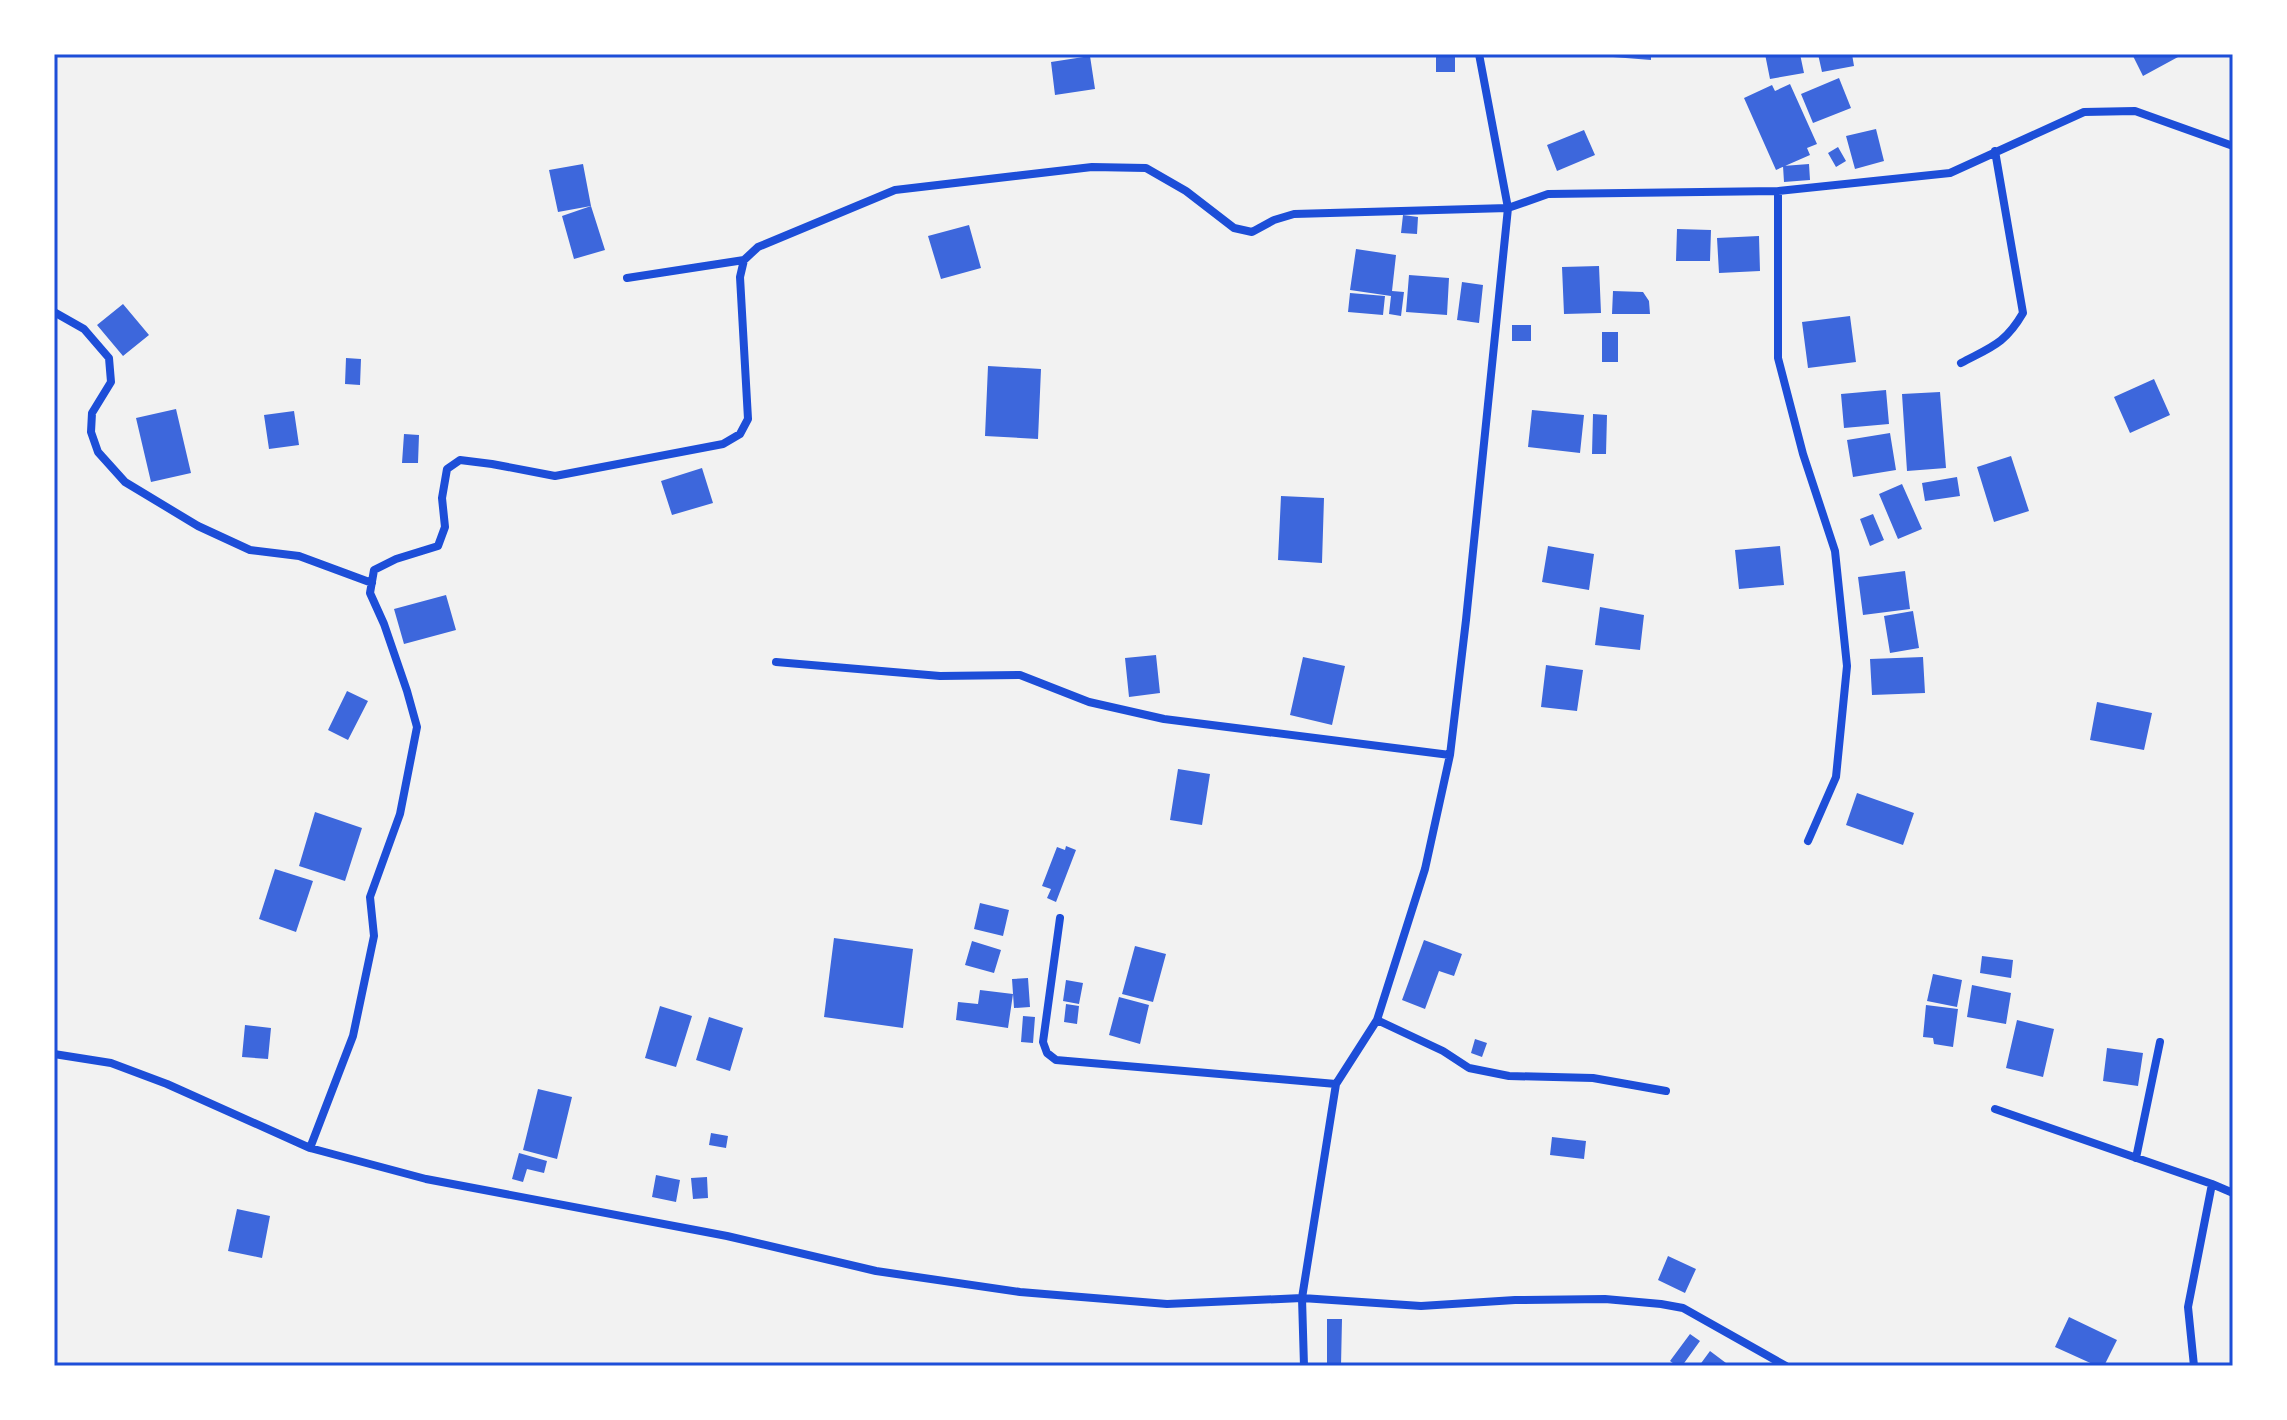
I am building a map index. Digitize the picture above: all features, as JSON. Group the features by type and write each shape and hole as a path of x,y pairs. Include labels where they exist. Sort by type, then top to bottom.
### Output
{"street":[{"path":"1304,1366 1302,1298 1336,1084 1377,1020 1425,869 1450,755 1508,208 1479,54"},
{"path":"310,1148 353,1036 374,936 370,897 400,814 417,727 384,624 370,593 374,570 396,559 438,546 445,527 442,498 447,469 460,460 555,476 723,444 740,434 748,419 740,277 744,260 758,247 895,190 1092,167 1146,168 1186,191 1234,228 1252,232 1294,214 1508,208 1548,194 1778,191 1950,173 2084,112 2135,111 2233,146"},
{"path":"1961,363 2001,341 2013,331 2023,313 1995,151"},
{"path":"1778,191 1778,358 1803,454 1835,551 1847,666 1836,777 1808,841"},
{"path":"627,278 744,260"},
{"path":"54,312 84,329 109,358 111,382 92,413 91,432 98,452 125,482 198,526 250,550 299,556 372,583"},
{"path":"776,662 940,676 1020,675 1089,702 1164,719 1450,755"},
{"path":"1060,918 1043,1042 1047,1053 1056,1060 1336,1084"},
{"path":"1377,1020 1443,1051 1469,1068 1509,1076 1593,1078 1666,1091"},
{"path":"2136,1158 2160,1042"},
{"path":"54,1054 111,1063 167,1084 310,1148 426,1179 727,1236 890,1273 1020,1292 1167,1304 1302,1298 1421,1306 1575,1299 1661,1304 1683,1308 1786,1366"},
{"path":"1995,1109 2233,1193"},
{"path":"2194,1366 2188,1307 2212,1184"}],"building":[{"path":"1436,54 1455,54 1455,72 1436,72"},
{"path":"1614,54 1651,54 1651,60 1613,57"},
{"path":"1765,54 1800,54 1804,73 1770,79"},
{"path":"1818,54 1852,54 1854,66 1822,72"},
{"path":"2132,54 2176,54 2178,57 2143,76"},
{"path":"1090,56 1095,89 1055,95 1051,62"},
{"path":"1839,78 1851,108 1813,123 1801,94"},
{"path":"1790,84 1817,144 1807,148 1810,155 1776,170 1744,98 1772,85 1775,91"},
{"path":"1876,129 1884,161 1855,169 1846,136"},
{"path":"1584,130 1595,155 1557,171 1547,145"},
{"path":"1838,147 1846,161 1836,167 1828,153"},
{"path":"583,164 591,206 558,212 549,170"},
{"path":"1809,164 1810,180 1784,182 1783,166"},
{"path":"591,206 605,250 574,259 562,216"},
{"path":"1403,215 1418,217 1417,234 1401,233"},
{"path":"969,225 981,268 941,279 928,236"},
{"path":"1677,229 1711,230 1710,261 1676,261"},
{"path":"1759,236 1760,271 1719,273 1717,238"},
{"path":"1356,249 1396,255 1392,291 1404,292 1401,316 1389,314 1391,296 1350,290"},
{"path":"1599,266 1601,313 1564,314 1562,267"},
{"path":"1409,275 1449,278 1447,315 1406,312"},
{"path":"1462,282 1483,285 1479,323 1457,320"},
{"path":"1613,291 1643,292 1649,301 1650,314 1612,314"},
{"path":"1350,293 1385,296 1383,315 1348,312"},
{"path":"123,304 149,335 123,356 97,325"},
{"path":"1850,316 1856,362 1808,368 1802,322"},
{"path":"1512,325 1531,325 1531,341 1512,341"},
{"path":"1602,332 1618,332 1618,362 1602,362"},
{"path":"346,358 361,359 360,385 345,384"},
{"path":"988,366 1041,369 1038,439 985,436"},
{"path":"2154,379 2170,415 2130,433 2114,397"},
{"path":"1886,390 1889,424 1844,428 1841,394"},
{"path":"1940,392 1946,468 1907,471 1902,394"},
{"path":"176,409 191,473 151,482 136,418"},
{"path":"1532,410 1584,415 1580,453 1528,447"},
{"path":"294,411 299,445 269,449 264,415"},
{"path":"1593,414 1607,415 1606,454 1592,454"},
{"path":"1890,433 1896,470 1853,477 1847,440"},
{"path":"404,434 419,435 418,463 402,463"},
{"path":"2011,456 2029,511 1994,522 1977,467"},
{"path":"702,468 713,503 672,515 661,481"},
{"path":"1957,477 1960,496 1925,501 1922,483"},
{"path":"1902,484 1922,529 1898,539 1879,494"},
{"path":"1281,496 1324,498 1322,563 1278,560"},
{"path":"1873,514 1884,540 1870,546 1860,519"},
{"path":"1548,546 1594,554 1589,590 1542,582"},
{"path":"1780,546 1784,585 1739,589 1735,550"},
{"path":"1905,571 1910,609 1863,615 1858,577"},
{"path":"446,595 456,630 404,644 394,609"},
{"path":"1600,607 1644,615 1640,650 1595,645"},
{"path":"1913,611 1919,648 1890,653 1884,616"},
{"path":"1156,655 1160,693 1129,697 1125,658"},
{"path":"1303,657 1345,666 1332,725 1290,715"},
{"path":"1923,657 1925,693 1872,695 1870,659"},
{"path":"1546,665 1583,670 1577,711 1541,707"},
{"path":"347,691 368,701 348,740 328,730"},
{"path":"2097,702 2152,713 2144,750 2090,740"},
{"path":"1178,769 1210,774 1202,825 1170,820"},
{"path":"1857,793 1914,813 1903,845 1846,825"},
{"path":"315,812 362,828 345,881 299,866"},
{"path":"1066,846 1076,850 1056,902 1047,898 1051,889 1042,886 1057,847 1065,850"},
{"path":"275,869 313,881 296,932 259,919"},
{"path":"980,903 1009,910 1003,936 974,929"},
{"path":"834,938 913,949 903,1028 824,1017"},
{"path":"1424,940 1462,954 1454,976 1439,971 1425,1009 1402,1000"},
{"path":"972,941 1001,950 994,973 965,965"},
{"path":"1135,946 1166,954 1153,1002 1122,994"},
{"path":"1982,956 2013,960 2011,978 1980,973"},
{"path":"1933,974 1962,980 1957,1007 1927,1001"},
{"path":"1028,978 1030,1007 1014,1008 1012,979"},
{"path":"1066,980 1083,983 1079,1004 1063,1001"},
{"path":"1972,985 2011,993 2006,1024 1967,1017"},
{"path":"980,990 1013,994 1008,1028 956,1020 958,1002 978,1004"},
{"path":"1119,997 1149,1005 1140,1044 1109,1035"},
{"path":"1066,1004 1079,1006 1077,1024 1064,1022"},
{"path":"1926,1005 1958,1009 1953,1047 1934,1044 1933,1038 1923,1037"},
{"path":"660,1006 692,1016 676,1067 645,1058"},
{"path":"1023,1016 1035,1017 1033,1043 1021,1042"},
{"path":"709,1017 743,1028 730,1071 696,1060"},
{"path":"2017,1020 2054,1029 2043,1077 2006,1068"},
{"path":"245,1025 271,1028 268,1059 242,1057"},
{"path":"1475,1039 1487,1043 1482,1057 1471,1053"},
{"path":"2107,1048 2143,1053 2138,1086 2103,1081"},
{"path":"538,1089 572,1097 557,1159 523,1150"},
{"path":"711,1133 728,1136 726,1148 709,1145"},
{"path":"1552,1137 1586,1141 1584,1159 1550,1155"},
{"path":"519,1153 547,1161 544,1173 527,1169 523,1182 512,1179"},
{"path":"656,1175 680,1180 676,1202 652,1197"},
{"path":"707,1177 708,1198 693,1199 691,1178"},
{"path":"237,1209 270,1216 262,1258 228,1251"},
{"path":"1668,1256 1696,1269 1685,1293 1658,1280"},
{"path":"2069,1317 2117,1340 2104,1366 2097,1366 2055,1347"},
{"path":"1327,1319 1342,1319 1341,1366 1327,1366"},
{"path":"1690,1334 1700,1341 1682,1366 1677,1366 1670,1361"},
{"path":"1710,1351 1730,1366 1699,1366"}]}
